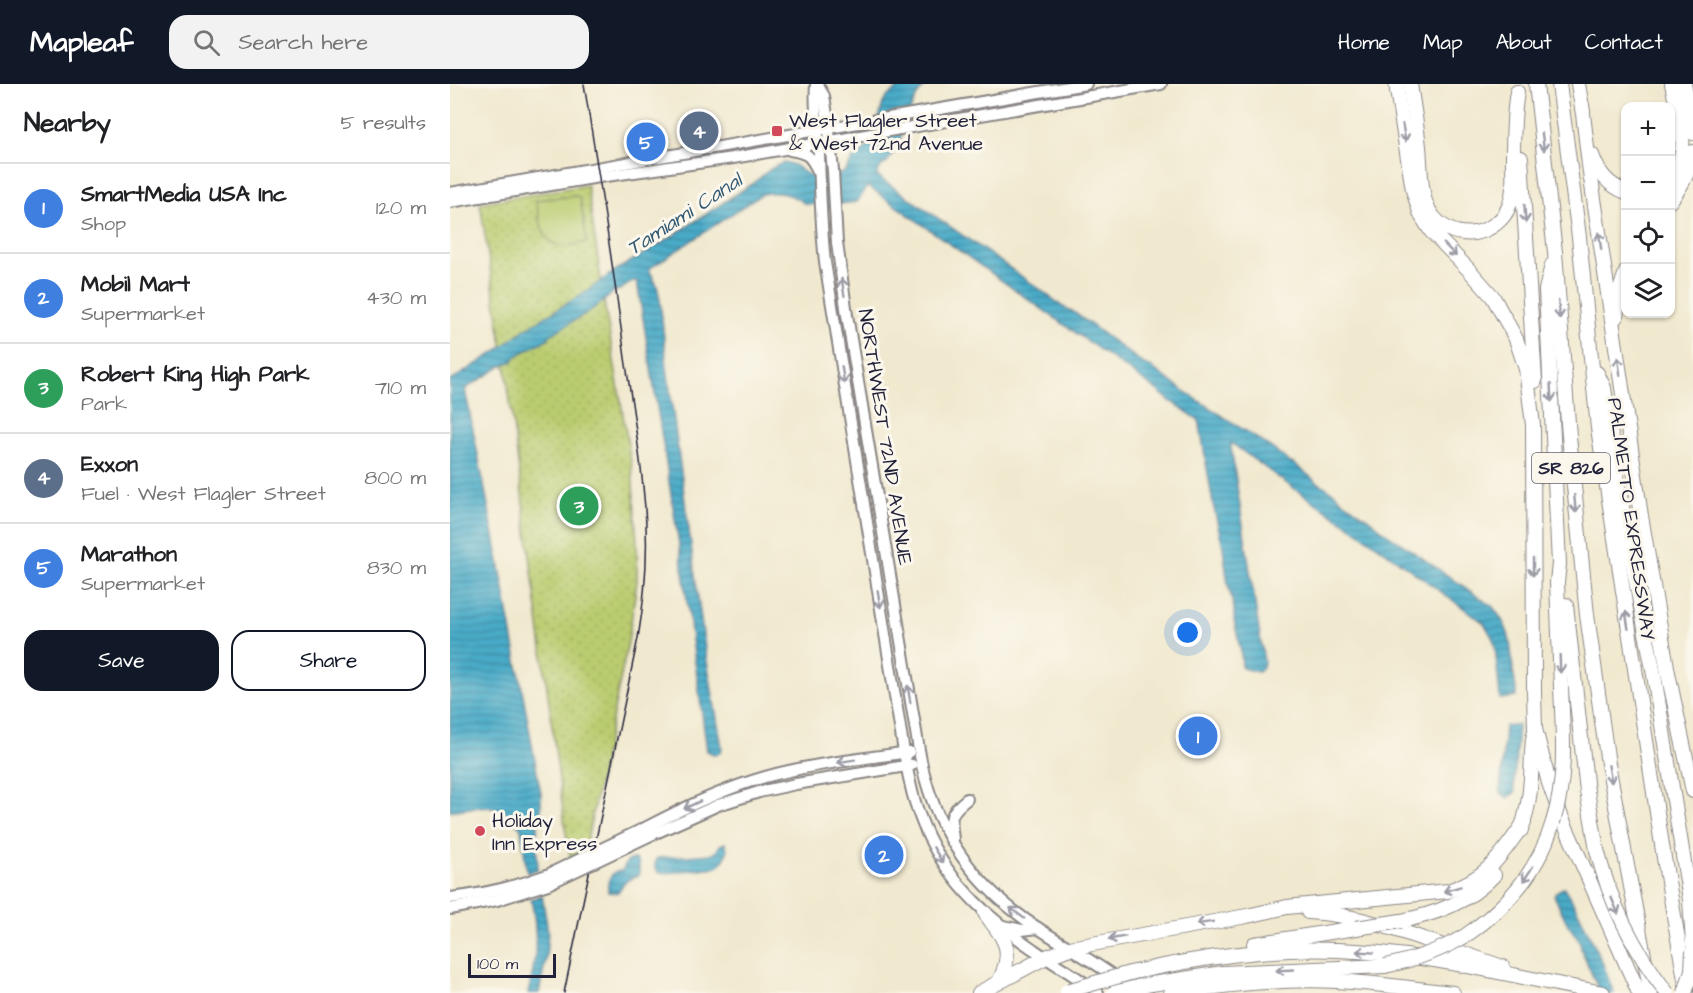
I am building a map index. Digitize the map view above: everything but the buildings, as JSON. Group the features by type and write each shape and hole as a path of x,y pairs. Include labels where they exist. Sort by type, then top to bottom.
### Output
{"highway":[{"path":"1396,84 1418,208 1431,231 1493,297 1510,325 1522,354 1533,425 1535,728 1560,816 1639,993"},
{"path":"1410,84 1423,195 1428,209 1441,224 1465,233 1477,232 1500,220 1511,200 1517,88"},
{"path":"1414,114 1418,95 1417,84"},
{"name":"SR 826","path":"1536,84 1555,252 1574,500 1596,683 1651,993"},
{"name":"PALMETTO EXPRESSWAY","path":"1559,84 1577,217 1604,467 1687,993"},
{"path":"1578,84 1591,150 1597,166 1611,185 1621,190"},
{"path":"1672,84 1683,153 1675,174"},
{"path":"1684,84 1693,133"},
{"path":"1517,88 1534,354 1536,411 1533,425"},
{"path":"1582,105 1641,516 1668,673 1693,790"},
{"path":"1675,194 1686,176 1693,152"},
{"path":"1555,252 1546,290 1559,564 1557,582 1568,687 1582,745 1590,812 1606,883 1622,922 1642,958 1667,993"},
{"path":"1616,340 1617,305 1621,290"},
{"path":"1592,362 1604,388 1620,496 1654,675 1685,865 1693,944"},
{"path":"1114,993 1192,977 1385,966 1420,957 1466,936 1492,916 1521,884 1538,858 1553,822 1558,809 1563,767 1568,687"},
{"path":"1659,708 1684,826 1693,852"},
{"path":"1130,973 1150,964 1205,951 1401,921 1445,909 1464,899 1482,886 1504,863 1524,823 1530,792 1532,743 1535,728"},
{"path":"1685,750 1693,772"},
{"path":"979,993 1046,957 1070,948 1287,907 1448,891 1470,883 1486,872 1503,854 1524,823"},
{"path":"1664,858 1667,913 1680,993"},
{"path":"1247,916 1299,912 1350,916 1509,968 1526,978"},
{"path":"985,913 1002,936 1007,949 1007,962 999,982"},
{"path":"1639,932 1650,953 1659,993"},
{"path":"1065,992 1130,973 1182,962 1236,954 1329,950 1411,957 1603,993"},
{"path":"1687,993 1693,951"},
{"path":"1171,993 1270,982 1338,981 1452,993"}],"main road":[{"name":"NORTHWEST 72ND AVENUE","path":"816,84 824,96 829,128 839,260 887,561 918,750 935,810 954,845 974,874 1010,908 1070,948 1140,989"},
{"name":"NORTHWEST 72ND AVENUE","path":"816,84 814,103 825,262 912,793 922,824 935,850 958,885 1000,925 1098,993"},
{"path":"450,193 607,176 714,161 782,149 817,136 829,128 1086,84"},
{"path":"450,202 533,183 817,136 830,140 907,128 1161,84"},
{"path":"1010,110 1014,101 1025,95"},
{"path":"782,149 806,154 813,160 818,172"},
{"path":"825,262 839,260"},
{"path":"833,317 847,315"},
{"path":"847,399 861,397"},
{"path":"860,483 874,479"},
{"path":"873,563 887,561"},
{"path":"886,645 901,643"},
{"path":"450,909 511,896 649,831 725,790 765,777 806,768 918,750"},
{"path":"649,831 759,792 921,764"},
{"path":"954,845 952,815 956,807 967,799"},
{"path":"922,824 935,810"},
{"path":"450,898 497,891 547,879"},
{"path":"1000,925 1022,930 1038,928"}],"green space":[{"path":"587,185 632,468 637,581 628,642 585,850 570,856 506,371 480,203"},
{"path":"577,196 580,198 587,242 563,246 550,241 542,229 536,200"}],"water":[{"path":"904,84 928,84 918,94 893,153 876,175 1063,307 1072,311 1148,367 1273,449 1386,533 1492,606 1503,621 1510,642 1516,697 1500,699 1495,646 1484,623 1231,443 1264,662 1258,672 1242,668 1234,608 1199,420 869,187 857,202 831,205 805,204 785,194 762,194 649,269 660,299 667,368 721,752 716,755 707,751 681,557 637,281 614,291 601,303 549,338 465,389 541,794 541,811 536,835 538,869 527,873 521,828 508,814 490,807 450,811 450,381 494,353 525,329 665,241 776,166 789,163 807,174 819,176 842,174 870,142 887,97"},
{"path":"1518,725 1515,792 1508,798 1500,792 1505,726"},
{"path":"725,843 727,850 725,857 715,867 667,873 660,873 656,870 657,858 712,854"},
{"path":"636,859 639,865 639,875 626,882 617,892 608,892 609,881 614,872 622,871 627,862"},
{"path":"1564,887 1579,913 1614,993 1600,993 1580,942 1567,923 1554,895"},
{"path":"542,895 548,931 546,959 539,993 528,993 536,946 531,899"}],"railway":[{"path":"564,993 638,638 645,585 646,550 646,515 638,445 584,84"}],"place":[{"name":"Exxon","path":"699,131"},
{"name":"West Flagler Street & West 72nd Avenue","path":"777,131"},
{"name":"Marathon","path":"646,142"},
{"name":"Robert King High Park","path":"579,506"},
{"name":"SmartMedia USA Inc","path":"1198,736"},
{"name":"Holiday Inn Express","path":"480,831"},
{"name":"Mobil Mart","path":"884,855"}],"water label":[{"name":"Tamiami Canal","path":"684,214"}]}
